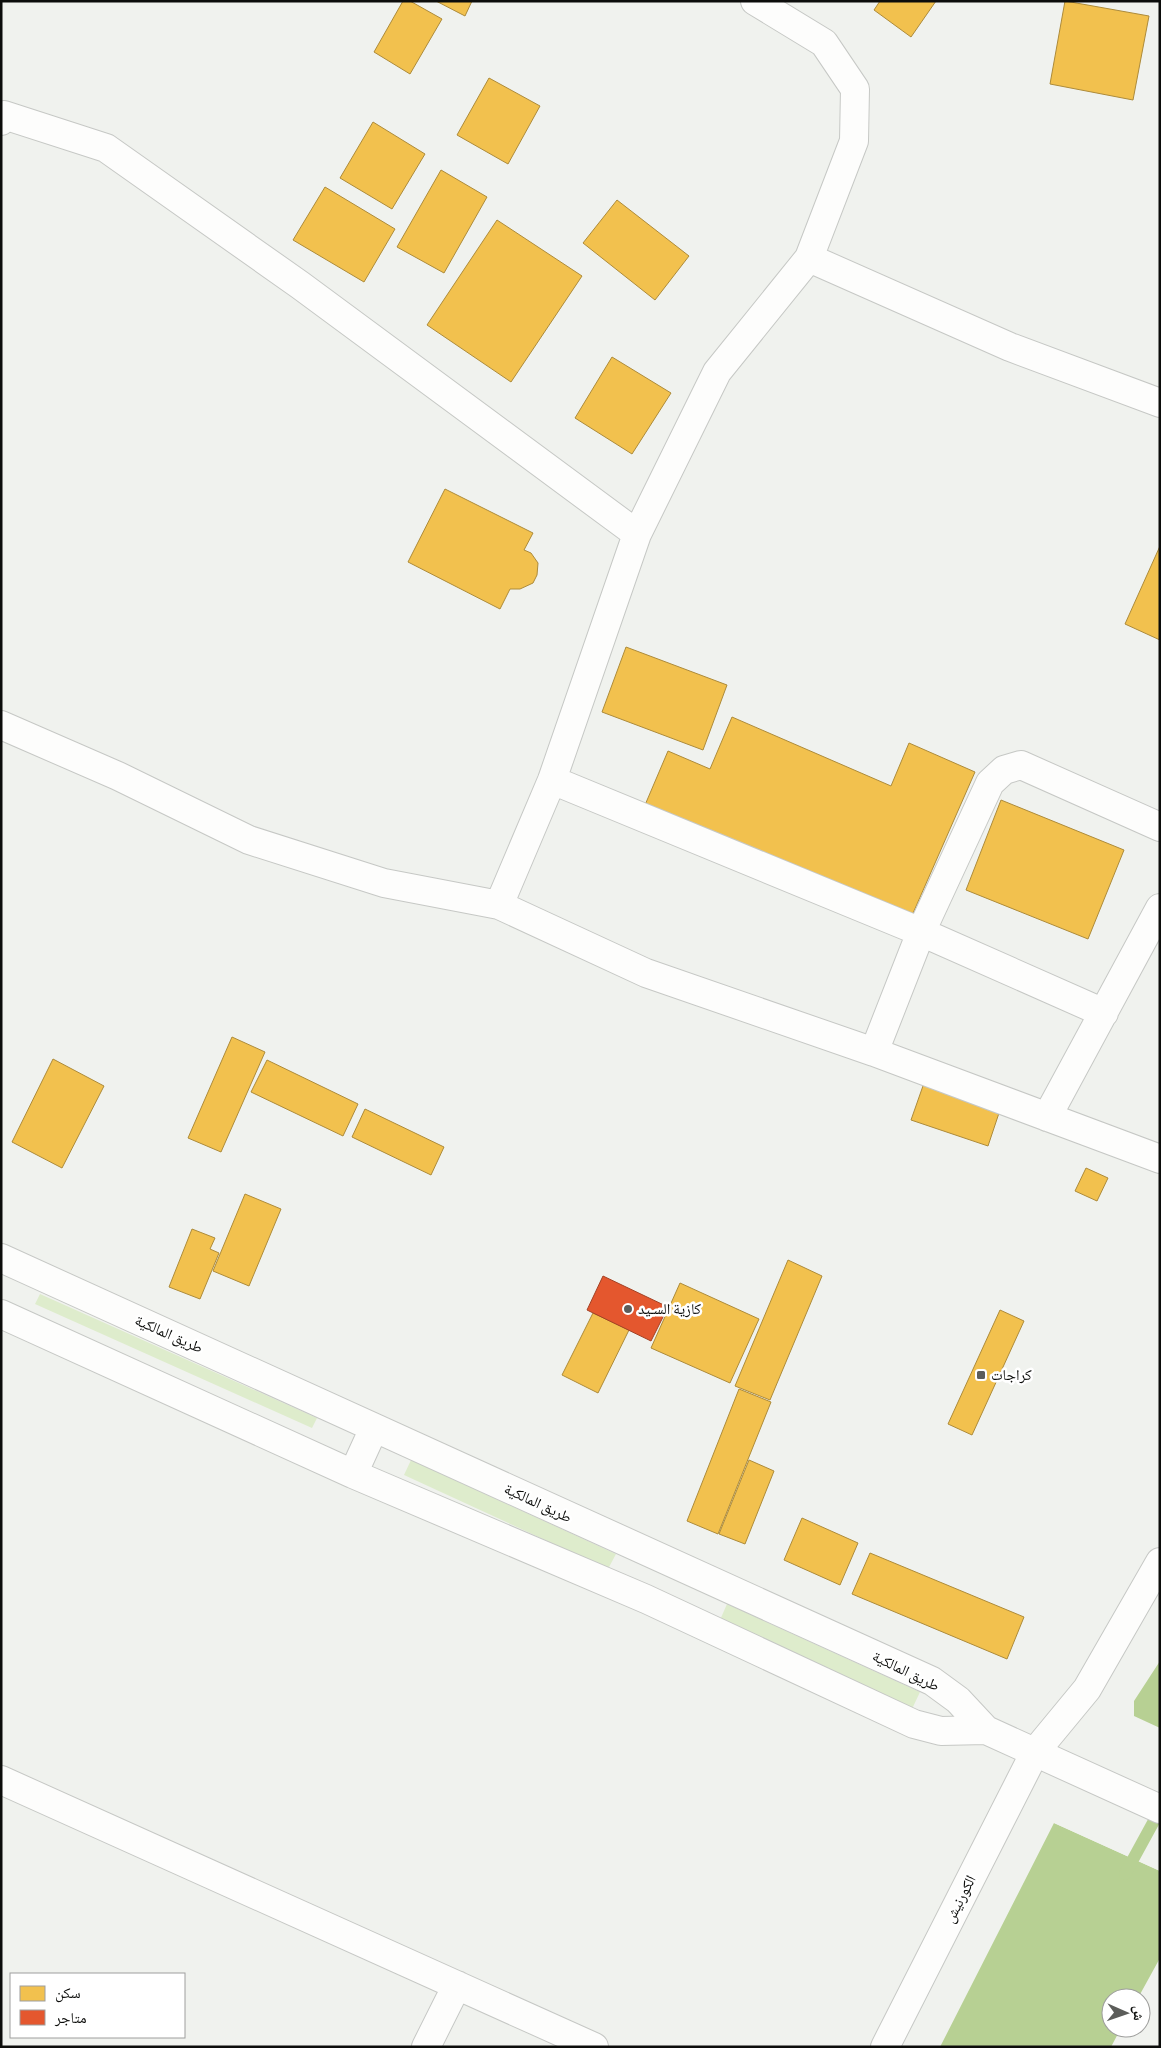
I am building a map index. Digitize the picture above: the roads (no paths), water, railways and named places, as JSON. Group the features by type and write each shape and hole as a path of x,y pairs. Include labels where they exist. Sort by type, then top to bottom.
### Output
{"street":[{"path":"499,905 552,780 637,534 716,372 809,258 854,141 855,89 824,43 755,1"},
{"path":"2,117 106,148 300,285 637,534"},
{"path":"809,258 1010,347 1160,404"},
{"path":"1,725 118,776 249,840 384,883 499,905 646,973 874,1052 1160,1159"},
{"path":"874,1052 921,932 990,783 1004,770 1021,766 1160,826"},
{"path":"552,780 921,932 1104,1013"},
{"path":"1047,1117 1160,908"},
{"name":"طريق المالكية","path":"4,1268 374,1428 932,1681 958,1700 986,1730"},
{"path":"1,1314 352,1474 646,1599 914,1724 941,1731 986,1730 1160,1809"},
{"path":"352,1474 374,1428"},
{"path":"646,1599 665,1561"},
{"name":"الكورنيش","path":"885,2047 1035,1752 1087,1689 1160,1562"},
{"path":"1,1780 594,2047"},
{"path":"426,2047 457,1985"}],"waterway":[{"path":"1125,1874 1160,1810"}],"place":[{"name":"كازية السـيد","path":"628,1309"},
{"name":"كراجات","path":"981,1375"}]}
